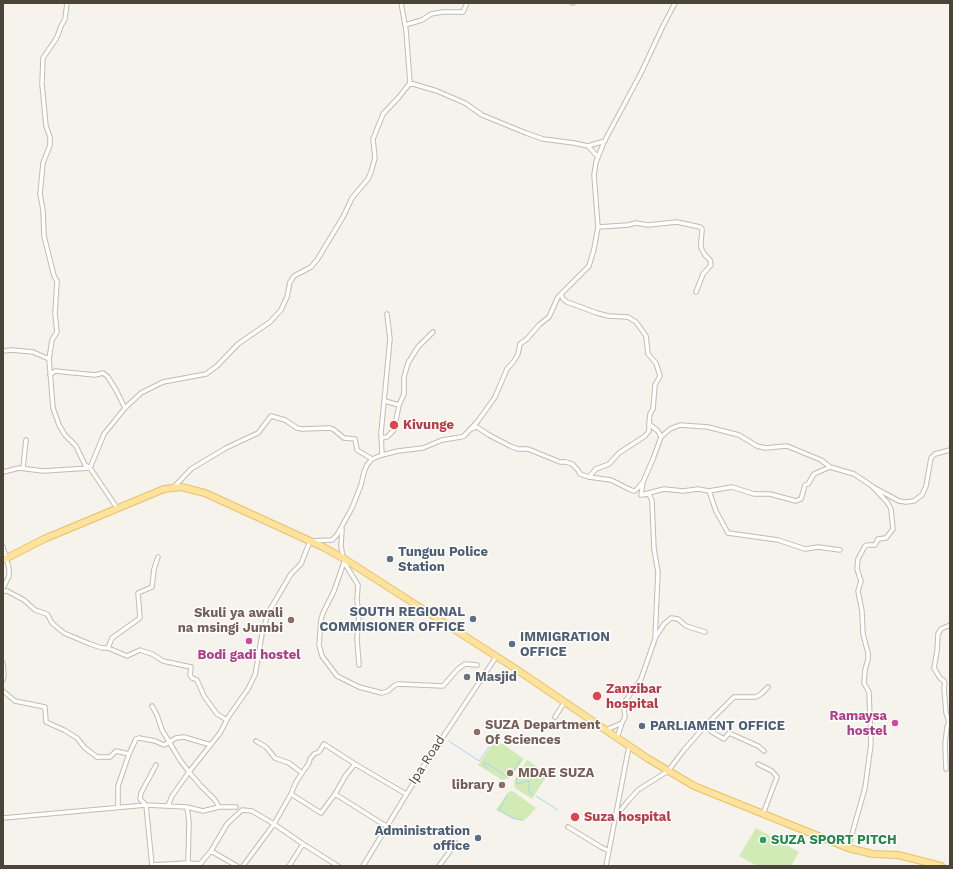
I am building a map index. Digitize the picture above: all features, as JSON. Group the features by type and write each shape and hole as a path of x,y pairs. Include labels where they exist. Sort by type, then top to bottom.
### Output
{"main road":[{"path":"5,559 44,540 164,489 174,487 205,493 310,541 344,560 496,657 629,746 694,786 848,848 873,854 898,855 914,858 941,866"}],"street":[{"path":"67,3 65,19 56,39 43,58 42,84 46,126 50,137 50,145 43,163 40,194 43,210 44,236 54,276 57,281 55,314 57,332 52,340 49,359 53,408 58,425 76,446 85,465 90,468 117,508"},
{"path":"90,468 104,434 124,408 140,393 163,382 206,374 217,366 238,344 270,322 281,310 287,297 290,282 294,276 311,267 317,260 343,217 352,198 368,179 375,158 373,138 383,114 410,83 405,25 400,3"},
{"path":"405,25 422,20 431,14 442,12 463,12 467,3"},
{"path":"168,806 172,796 220,733 248,689 255,675 262,634 268,613 291,574 301,564 310,541 332,540 337,536 352,508 367,465 372,459 382,455 422,448 442,440 461,437 478,421 495,397 507,369 518,354 520,344 549,317 558,297 589,266 598,227 594,175 598,157 605,140 676,3"},
{"path":"410,83 437,90 465,103 482,115 543,139 588,146 605,140"},
{"path":"588,146 598,157"},
{"path":"598,227 636,223 648,225 677,222 700,227 702,231 701,248 710,260 711,264 703,274 696,292"},
{"path":"561,294 563,299 567,302 608,316 628,317 636,322 646,336 648,354 656,362 660,376 655,386 653,409 650,414 649,431 645,436 619,453 609,464 596,469 588,477"},
{"path":"382,455 381,438 390,339 386,314"},
{"path":"381,438 387,437 394,430 399,405 404,394 404,377 408,363 418,347 433,332"},
{"path":"3,351 11,350 33,352 49,359"},
{"path":"50,374 55,371 95,375 103,373 108,377 116,390 124,408"},
{"path":"384,401 399,405"},
{"path":"174,487 192,469 226,448 258,433 271,416 285,420 297,428 333,429 344,438 355,439 356,450 372,459"},
{"path":"649,424 658,431 661,437"},
{"path":"641,495 643,482 661,437 670,429 680,425 708,426 739,435 757,446 765,448 787,446 821,460 830,467 854,474 899,501 906,502 914,501 922,495 926,486 931,458 935,454 950,450"},
{"path":"467,431 477,427 510,446 528,449 560,462 572,464 580,474 588,477 611,480 630,490 636,490 643,482"},
{"path":"23,468 26,440"},
{"path":"641,495 664,489 683,491 698,489 709,491 732,487 754,494 770,494 796,501 801,499 805,485 808,484 814,474 830,467"},
{"path":"3,472 23,468 43,471 90,468"},
{"path":"848,848 865,788 871,744 869,692 864,683 868,653 863,634 862,611 858,591 861,581 857,569 858,558 868,545 875,546 878,539 886,538 893,529 891,509 887,502 872,486"},
{"path":"709,491 716,511 728,533 778,540 806,549 818,547 840,550"},
{"path":"641,495 649,494 652,501 654,549 658,572 655,640"},
{"path":"344,522 341,546 344,560 358,585 357,600 359,615 357,639 359,665"},
{"path":"3,546 9,576 3,590 24,600 35,610 46,614 52,623 72,637 90,644 108,648 127,656 140,650 152,654 163,661 165,660 191,667 190,675 192,678 197,680 204,696 218,714 227,720"},
{"path":"108,648 112,638 140,618 137,594 152,587 154,569 158,558"},
{"path":"344,560 334,591 321,619 319,645 322,656 337,676 359,687 382,693 398,684 443,686 458,669 465,664 477,665"},
{"path":"617,738 625,717 624,708 626,700 641,679 655,640 664,624 670,618 678,619 686,626 705,632"},
{"path":"946,769 947,727 949,722 946,713 945,684 934,668 938,634 941,629 950,625"},
{"name":"Ipa Road","path":"363,866 423,767 496,657"},
{"path":"3,663 3,680"},
{"path":"616,816 638,790 668,770 705,726 734,697 756,697 762,694 768,687"},
{"path":"3,691 15,701 45,707 46,722 77,738 85,748 97,757 110,757 116,751 128,754"},
{"path":"555,717 564,702"},
{"path":"152,706 162,730 180,760 201,786 215,800 219,807"},
{"path":"605,730 622,723"},
{"path":"705,726 724,739 729,733 758,746 764,751"},
{"path":"118,807 118,786 128,754 136,739 139,738 155,741 164,745 176,738 184,737 211,745"},
{"path":"256,740 266,747 274,758 289,764 302,773"},
{"path":"243,866 274,824 296,782 312,756 319,752 324,744 406,794"},
{"path":"606,866 629,746"},
{"path":"291,794 321,813 355,764"},
{"path":"758,764 772,771 777,778 763,814"},
{"path":"156,765 140,796 142,802 146,804 152,866 188,863 200,864 211,851 227,824 242,810 252,811 338,866"},
{"path":"335,794 386,826"},
{"path":"3,818 146,804 187,807 203,811 219,807 236,807"},
{"path":"187,807 189,822 188,863"},
{"path":"568,827 609,851"},
{"path":"439,866 456,843"},
{"path":"289,866 303,844"},
{"path":"211,851 237,866"}],"green space":[{"path":"496,743 503,744 524,759 510,778 502,780 478,765 491,746"},
{"path":"527,760 548,774 532,799 515,788 514,781"},
{"path":"511,791 536,808 526,819 522,821 496,810 508,792"},
{"name":"SUZA SPORT PITCH","path":"756,828 799,852 791,866 757,866 739,856"}],"waterway":[{"path":"449,741 479,761 489,747"},
{"path":"487,768 484,766 485,762 506,776 511,775 520,761"},
{"path":"526,768 516,780 517,784 529,781 529,792 533,794"},
{"path":"507,796 499,810 512,818 522,820"},
{"path":"536,796 558,810"}],"place":[{"name":"Kivunge","path":"394,425"},
{"name":"Tunguu Police Station","path":"390,559"},
{"name":"SOUTH REGIONAL COMMISIONER OFFICE","path":"473,619"},
{"name":"Skuli ya awali na msingi Jumbi","path":"291,620"},
{"name":"Bodi gadi hostel","path":"249,641"},
{"name":"IMMIGRATION OFFICE","path":"512,644"},
{"name":"Masjid","path":"467,677"},
{"name":"Zanzibar hospital","path":"597,696"},
{"name":"Ramaysa hostel","path":"895,723"},
{"name":"PARLIAMENT OFFICE","path":"642,726"},
{"name":"SUZA Department Of Sciences","path":"477,732"},
{"name":"MDAE SUZA","path":"510,773"},
{"name":"library","path":"502,785"},
{"name":"Suza hospital","path":"575,817"},
{"name":"Administration office","path":"478,838"},
{"name":"SUZA SPORT PITCH","path":"763,840"}]}
